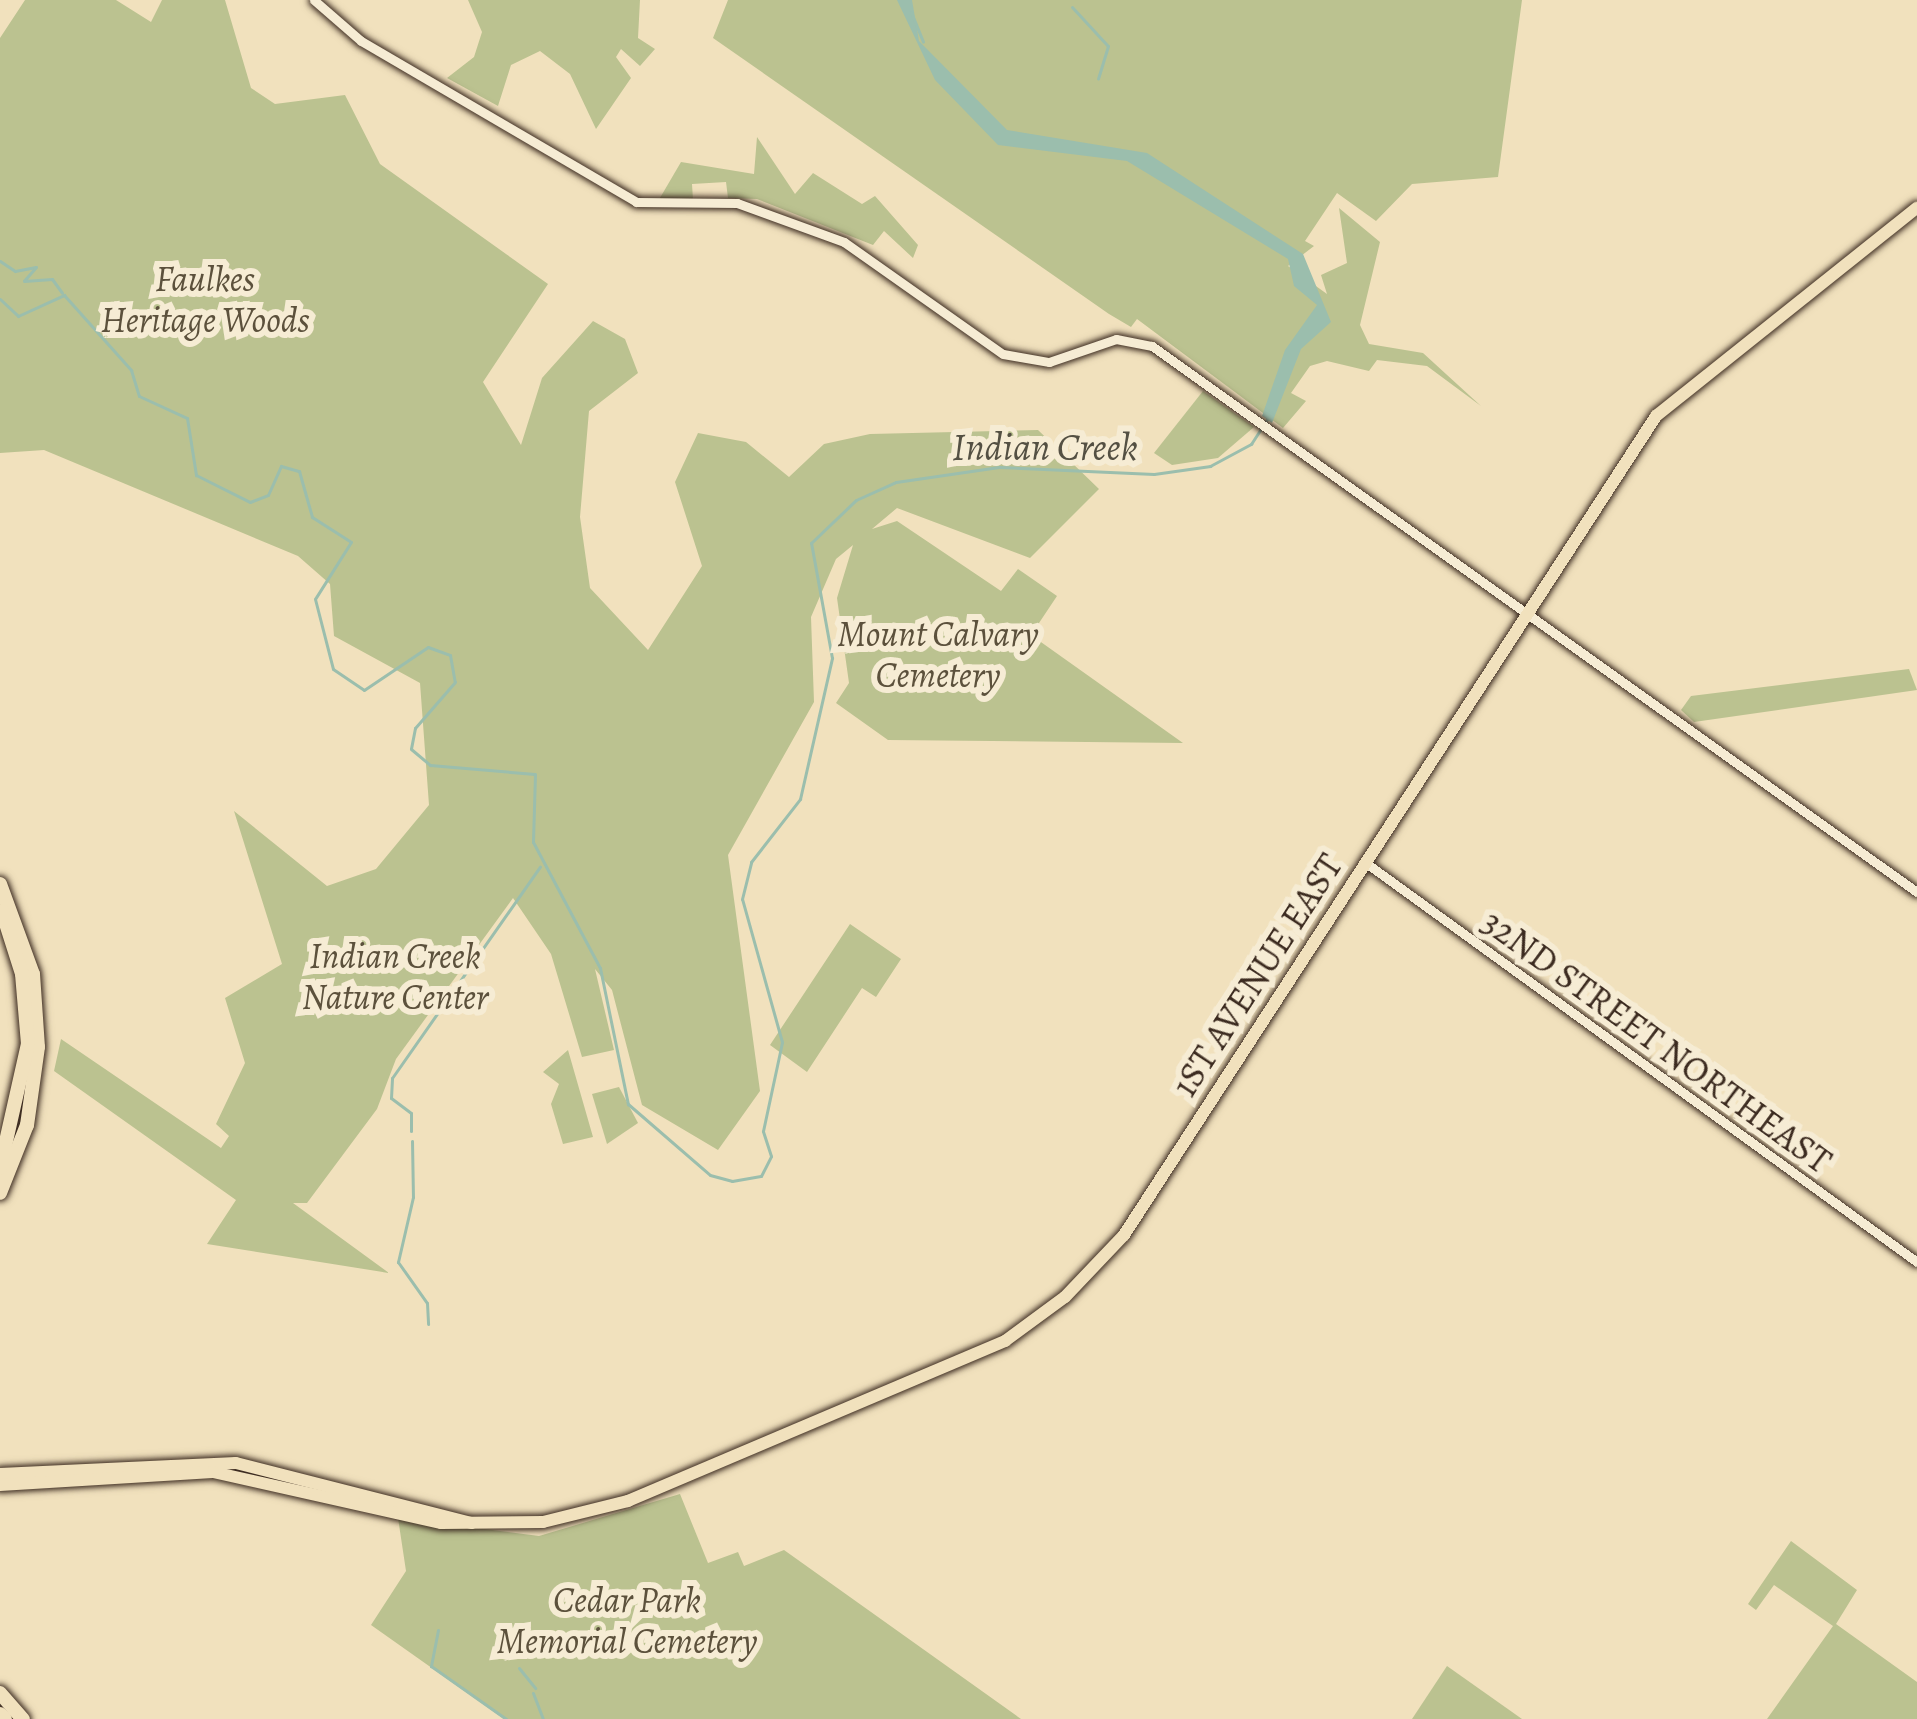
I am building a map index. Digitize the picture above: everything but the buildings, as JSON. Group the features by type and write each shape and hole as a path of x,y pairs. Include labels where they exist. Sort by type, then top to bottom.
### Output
{"highway":[{"path":"0,884 33,974 38,1047 32,1103 0,1193"},
{"path":"0,906 28,1024 21,1102 0,1168"},
{"path":"0,1693 22,1719"}],"main road":[{"path":"314,0 368,46 635,202 737,203 844,242 1003,354 1048,362 1138,340 1529,610 1917,892"},
{"name":"1ST AVENUE EAST","path":"0,1485 253,1475 471,1523 543,1522 605,1509 975,1357 1040,1316 1124,1235 1656,416 1917,208"},
{"name":"32ND STREET NORTHEAST","path":"1366,863 1917,1262"},
{"name":"1ST AVENUE EAST","path":"0,1474 261,1465 471,1523"}],"green space":[{"path":"25,0 116,0 151,22 162,0 225,0 251,88 275,104 345,95 380,164 548,284 483,382 521,445 542,378 593,321 625,339 638,373 589,411 580,517 590,588 648,650 702,566 675,482 698,433 746,442 789,477 824,444 870,434 1038,430 1099,489 1030,558 897,508 872,529 897,521 1001,591 1018,569 1057,596 1031,635 1183,743 888,740 836,703 849,683 837,598 853,545 836,559 811,617 814,702 728,855 760,1091 718,1150 642,1105 612,990 595,969 614,1050 582,1057 551,954 513,898 396,1059 377,1109 307,1203 293,1203 389,1273 207,1244 236,1200 54,1071 61,1039 221,1148 229,1136 216,1124 245,1063 225,998 282,964 234,811 327,886 376,869 429,805 420,683 334,636 330,584 298,556 44,450 0,453 0,38"},
{"path":"468,0 640,0 638,38 655,49 640,66 621,49 616,57 631,78 596,129 570,74 540,51 511,65 498,106 447,78 474,57 482,32"},
{"path":"728,0 1522,0 1498,177 1412,184 1376,221 1337,193 1305,241 1314,246 1288,266 1327,294 1321,275 1347,263 1339,208 1380,242 1360,325 1369,344 1423,353 1481,406 1427,366 1377,360 1369,371 1327,361 1310,366 1291,393 1306,401 1283,428 1137,319 1131,327 1109,314 713,38"},
{"path":"757,137 795,194 813,173 862,204 875,196 918,245 913,258 884,231 873,245 757,199 728,198 726,182 692,184 693,200 657,203 681,162 754,174"},
{"path":"1203,391 1254,427 1218,458 1172,465 1154,453"},
{"path":"1909,669 1917,690 1694,722 1681,710 1691,696"},
{"path":"850,924 901,959 876,997 862,988 807,1072 770,1045"},
{"path":"568,1050 593,1137 563,1144 551,1104 559,1084 543,1072"},
{"path":"619,1087 638,1123 607,1144 592,1094"},
{"name":"Cedar Park Memorial Cemetery","path":"680,1494 708,1563 738,1552 744,1566 784,1550 1021,1719 504,1719 371,1625 406,1571 398,1518 539,1536"},
{"path":"1791,1541 1857,1590 1836,1624 1917,1682 1917,1719 1767,1719 1833,1626 1774,1585 1756,1610 1748,1604"},
{"path":"1447,1666 1522,1719 1412,1719"}],"shaded area":[{"path":"897,0 912,0 919,41 1007,130 1147,153 1303,254 1331,322 1301,349 1272,423 1262,416 1285,350 1317,305 1294,286 1288,259 1127,161 998,145 935,80"}],"waterway":[{"path":"1072,7 1108,46 1098,79"},
{"name":"Indian Creek","path":"911,12 923,42"},
{"path":"0,261 15,271 36,267 24,281 52,279 62,293"},
{"name":"Indian Creek","path":"0,299 18,316 64,295 131,370 139,396 187,418 196,475 250,502 268,495 281,466 299,471 312,517 351,542 315,599 333,669 364,690 428,647 450,655 455,682 415,728 411,749 430,765 535,774 533,842 600,968 628,1104 710,1175 732,1181 761,1176 771,1156 763,1131 782,1042 742,899 751,862 800,799 832,658 811,543 856,500 896,482 999,467 1154,474 1210,466 1251,444 1268,418"},
{"path":"411,1131 411,1113 391,1098 392,1078 540,867"},
{"path":"412,1141 413,1197 398,1262 427,1303 428,1324"},
{"path":"438,1630 431,1666 506,1719"},
{"path":"519,1668 535,1688"},
{"path":"533,1693 543,1719"}],"park label":[{"name":"Faulkes Heritage Woods","path":"205,298"},
{"name":"Mount Calvary Cemetery","path":"938,654"},
{"name":"Indian Creek Nature Center","path":"395,976"}]}
